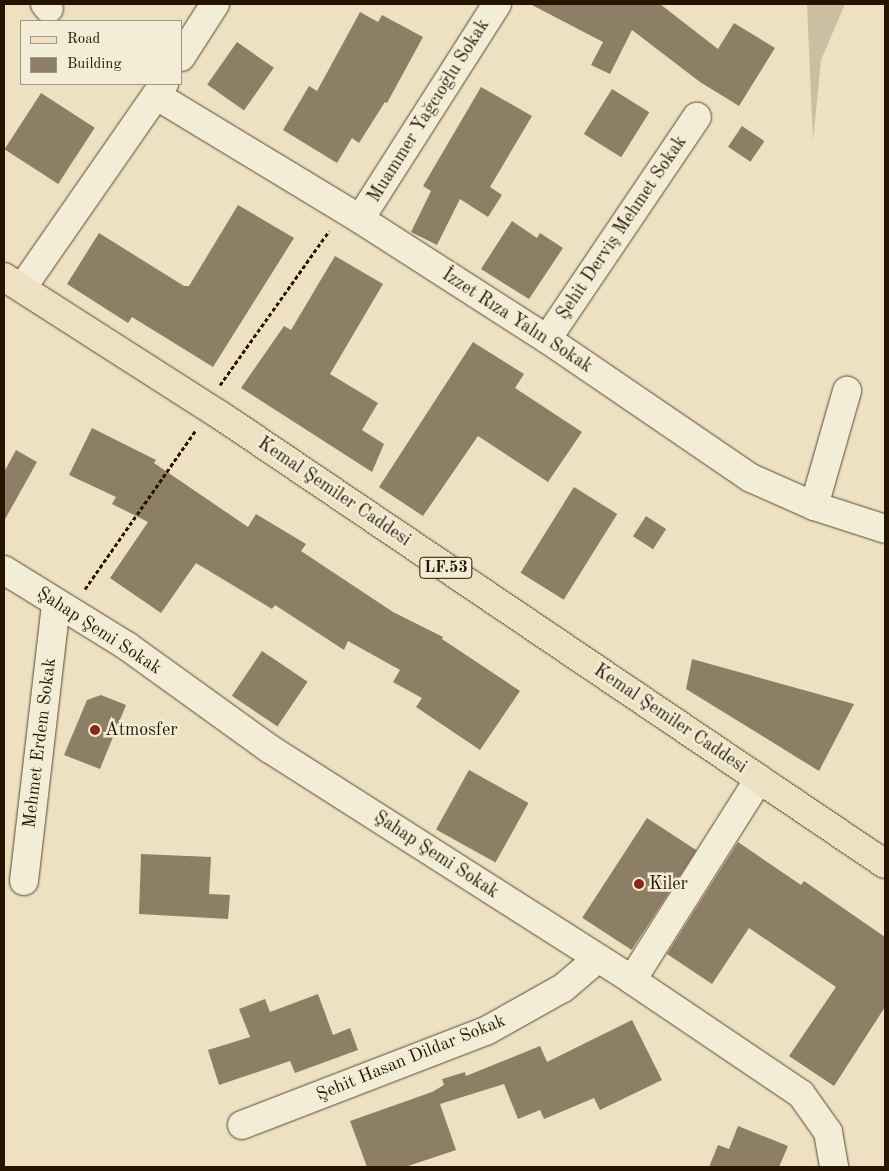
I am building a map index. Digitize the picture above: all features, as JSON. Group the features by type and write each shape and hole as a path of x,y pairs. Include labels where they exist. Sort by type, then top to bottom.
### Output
{"main road":[{"name":"Kemal Şemiler Caddesi","path":"13,282 208,408 885,864"}],"street":[{"path":"182,55 215,4"},
{"name":"Muammer Yağcıoğlu Sokak","path":"352,214 497,4"},
{"path":"13,282 160,90"},
{"name":"İzzet Rıza Yalın Sokak","path":"160,90 547,339 751,478 814,506 885,529"},
{"name":"Şehit Derviş Mehmet Sokak","path":"547,339 697,116"},
{"path":"814,506 847,392"},
{"name":"Şahap Şemi Sokak","path":"4,570 63,609 127,646 270,749 632,980 801,1094 828,1132 834,1167"},
{"name":"Mehmet Erdem Sokak","path":"24,881 63,609"},
{"path":"632,980 759,779"},
{"name":"Şehit Hasan Dildar Sokak","path":"242,1125 486,1031 563,988 597,959"}],"path":[{"path":"63,609 208,408 352,214"}],"shaded area":[{"path":"807,4 845,4 821,60 813,141"}],"building":[{"path":"530,4 660,4 718,49 734,23 775,48 739,106 700,82 632,30 610,74 591,65 603,42"},
{"path":"360,12 378,22 382,15 423,37 387,103 385,102 359,143 352,138 337,163 283,130 309,86 317,91"},
{"path":"237,42 274,68 244,110 207,85"},
{"path":"481,87 532,116 490,187 502,195 488,217 460,199 437,245 411,232 431,191 423,186"},
{"path":"612,89 649,112 621,157 584,134"},
{"path":"41,93 95,128 58,184 5,149"},
{"path":"742,126 764,141 750,162 728,147"},
{"path":"238,205 294,238 213,367 132,317 128,323 67,284 99,233 184,286 189,286"},
{"path":"512,221 537,238 540,233 563,248 529,299 481,269"},
{"path":"335,256 383,284 330,374 378,403 362,430 384,444 372,472 241,388 284,326 291,330"},
{"path":"473,342 524,374 515,388 582,432 548,482 478,436 423,516 379,487"},
{"path":"92,428 156,460 154,463 248,527 256,514 306,544 301,551 393,612 443,637 442,639 520,691 480,750 416,707 422,698 393,682 400,670 348,641 344,650 275,605 272,609 196,563 161,613 110,578 148,522 112,504 116,497 69,475"},
{"path":"16,450 37,462 4,521 4,472"},
{"path":"574,487 617,514 564,600 520,573"},
{"path":"646,516 666,529 653,549 633,536"},
{"path":"262,651 308,682 277,727 232,696"},
{"path":"692,659 854,704 819,771 686,689"},
{"name":"Atmosfer","path":"101,695 126,705 100,769 64,755 87,700"},
{"path":"469,770 528,803 496,862 436,829"},
{"name":"Kiler","path":"647,818 696,850 632,950 582,918"},
{"path":"738,842 801,885 804,881 885,937 885,1007 834,1086 789,1056 836,987 749,928 712,984 667,954"},
{"path":"141,854 211,857 209,894 230,895 228,919 139,914"},
{"path":"318,994 333,1035 350,1028 358,1050 295,1073 290,1061 219,1085 208,1050 250,1037 239,1009 265,999 270,1012"},
{"path":"632,1020 662,1080 600,1110 594,1098 544,1119 540,1110 518,1119 504,1084 440,1104 456,1150 405,1167 367,1167 350,1121 432,1092 444,1085 442,1079 465,1072 466,1076 540,1046 547,1062"},
{"path":"738,1126 788,1146 779,1167 709,1167 718,1145 729,1149"}],"place":[{"name":"Atmosfer","path":"95,730"},
{"name":"Kiler","path":"639,884"}]}
